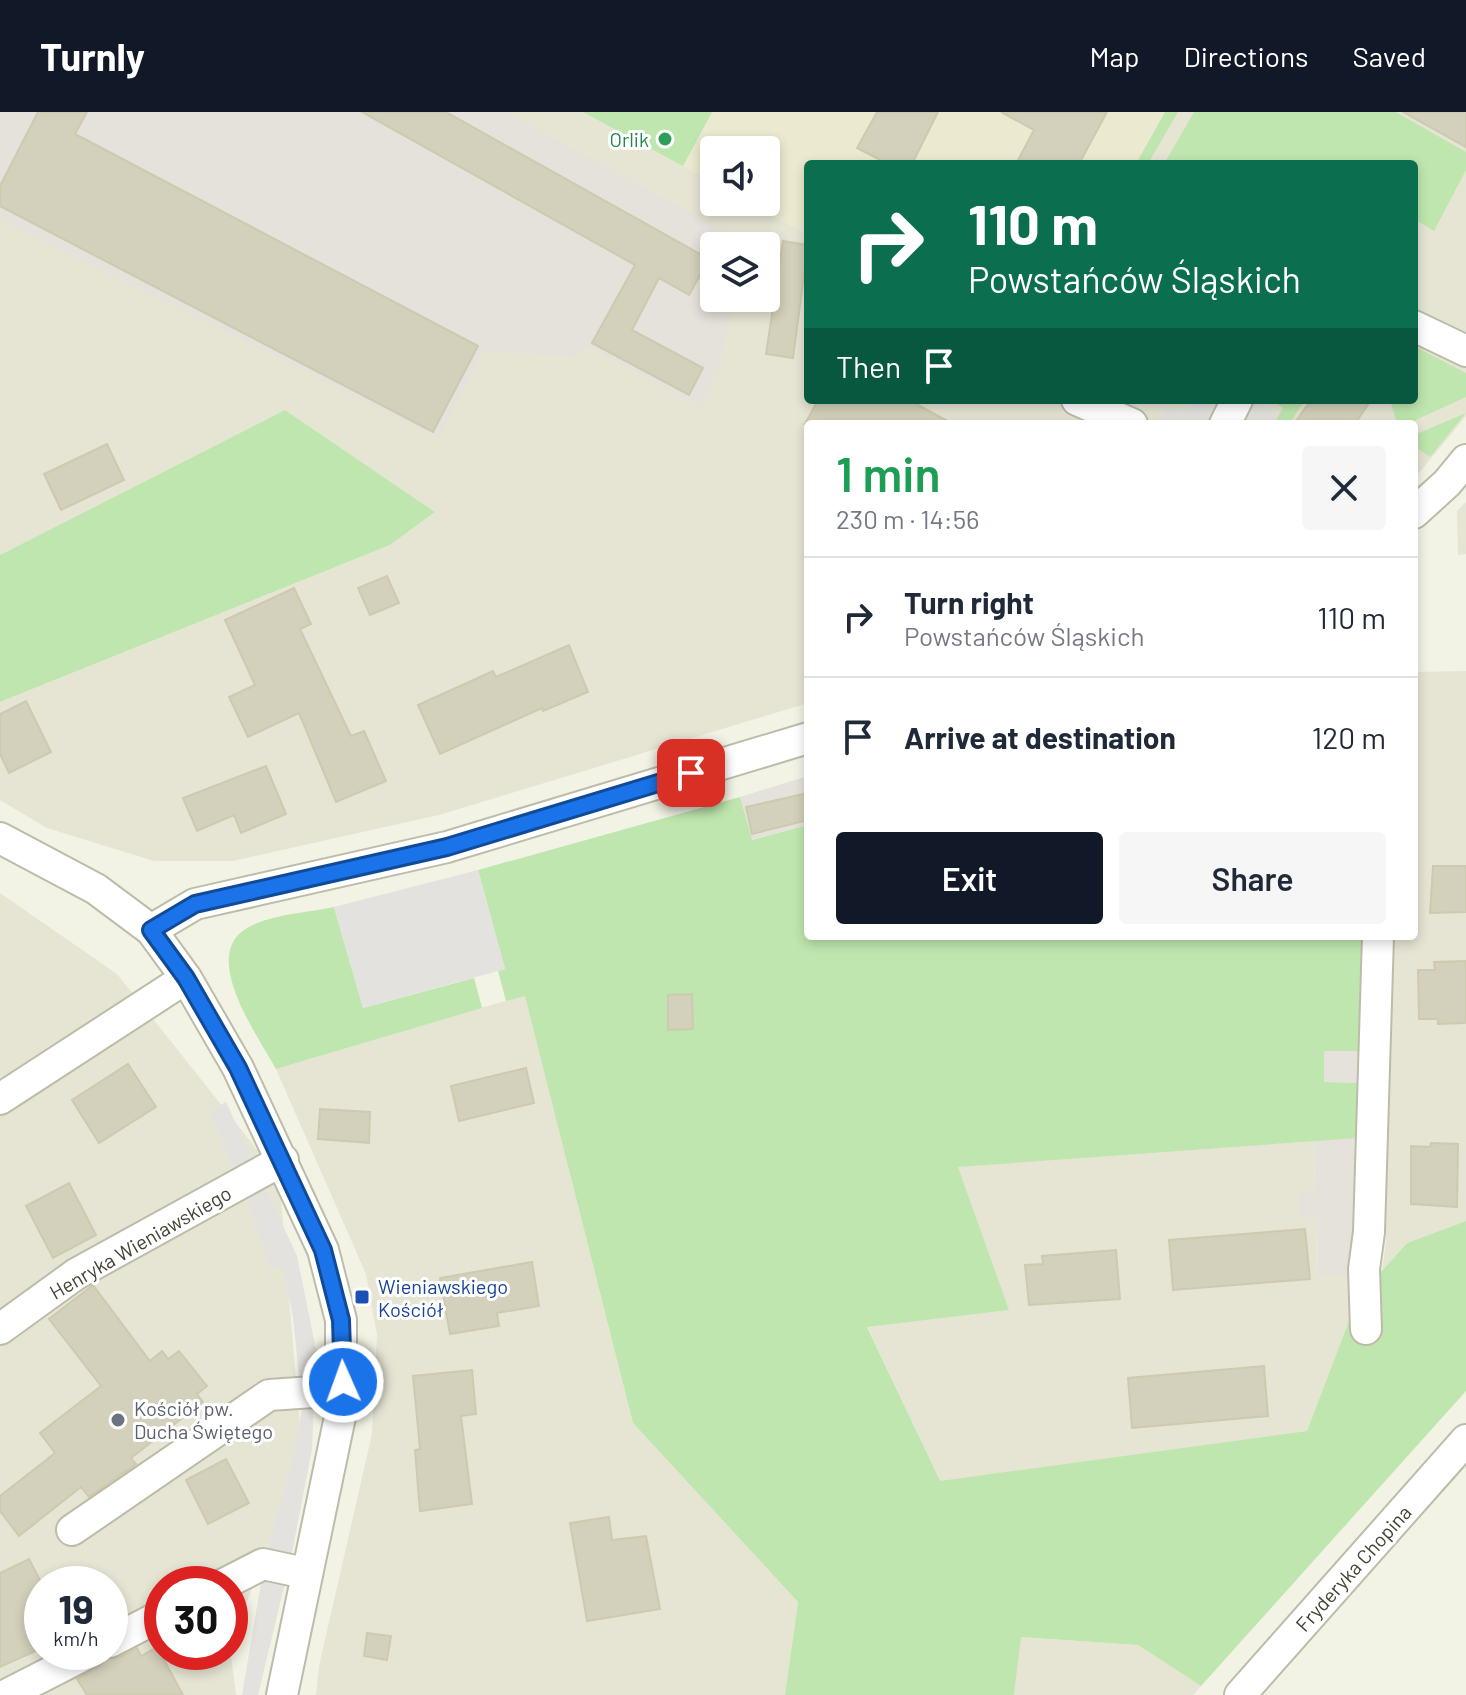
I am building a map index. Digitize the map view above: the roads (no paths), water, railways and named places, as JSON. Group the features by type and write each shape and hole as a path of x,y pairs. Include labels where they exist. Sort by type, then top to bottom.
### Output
{"street":[{"path":"1418,328 1466,351"},
{"path":"1086,404 1123,420"},
{"path":"1418,509 1447,483 1466,460"},
{"path":"151,930 195,904 447,847 804,739"},
{"path":"0,838 96,889 151,930 186,978 238,1068 323,1250 341,1320 343,1390 331,1472 305,1573 282,1695"},
{"path":"1366,1329 1364,1269 1369,1232 1378,940"},
{"path":"0,1099 186,978"},
{"name":"Henryka Wieniawskiego","path":"0,1329 76,1274 283,1160"},
{"path":"72,1530 269,1395 343,1390"},
{"name":"Fryderyka Chopina","path":"1240,1695 1466,1440"},
{"path":"248,1572 263,1564 305,1573"},
{"path":"6,1695 55,1670"}],"place":[{"name":"Orlik","path":"665,139"},
{"name":"Wieniawskiego Kościół","path":"362,1297"},
{"name":"Kościół pw. Ducha Świętego","path":"118,1420"}]}
